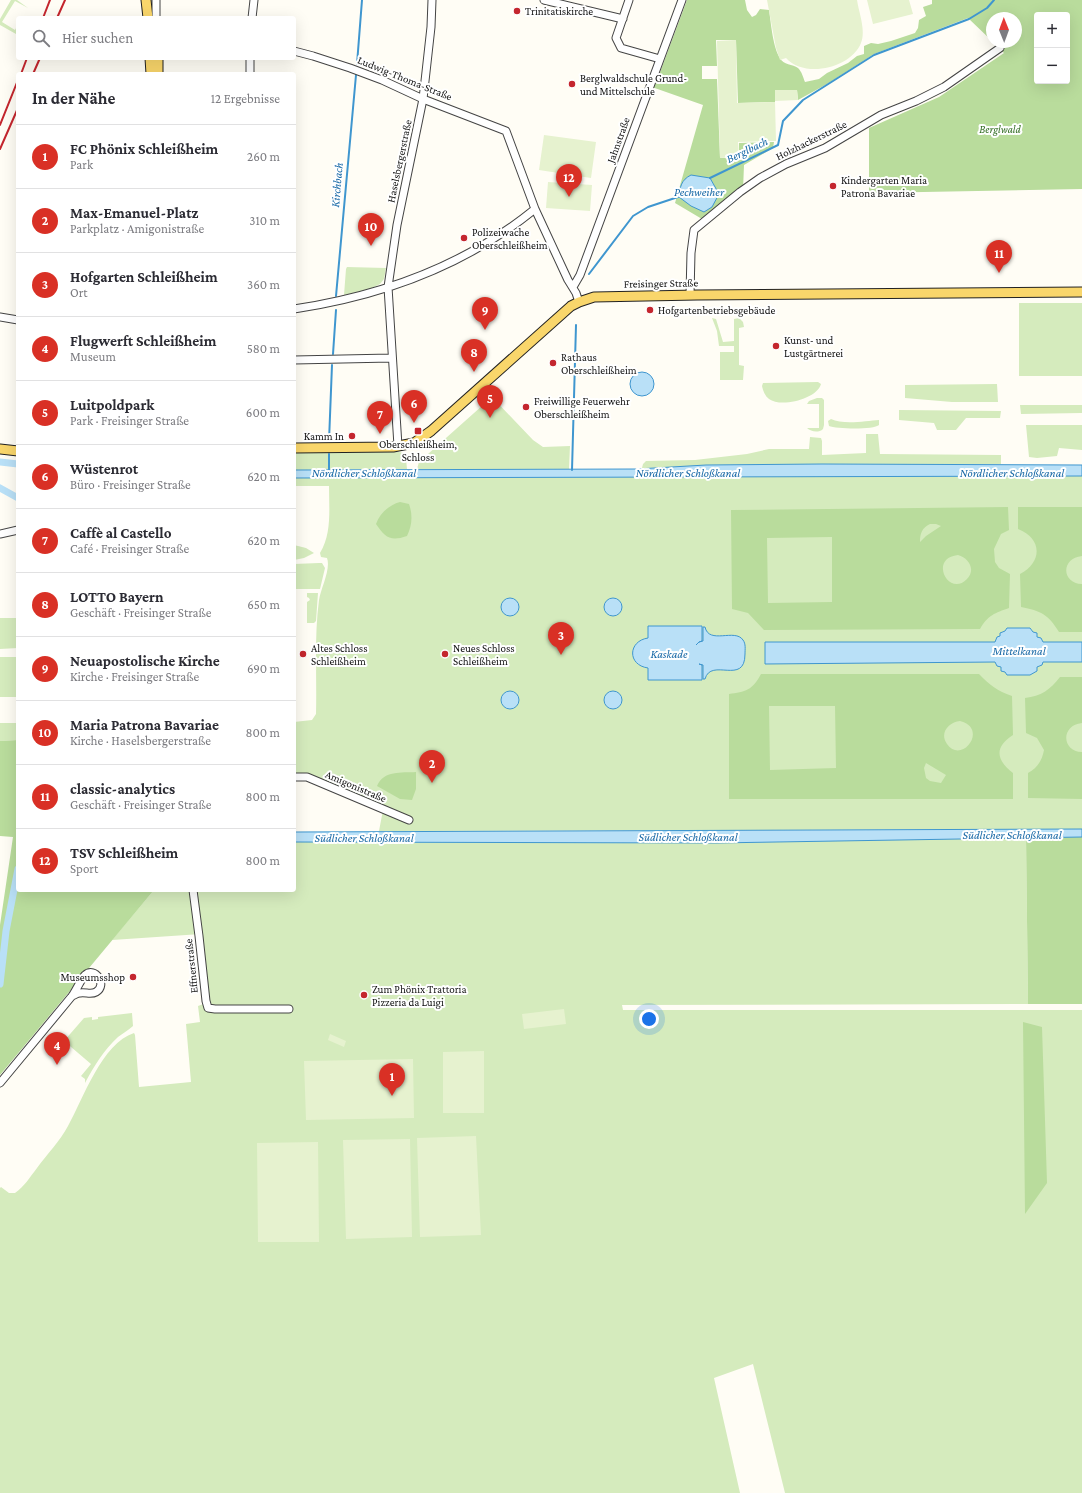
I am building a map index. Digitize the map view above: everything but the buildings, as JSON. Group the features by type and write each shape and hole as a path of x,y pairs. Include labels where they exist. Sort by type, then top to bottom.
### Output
{"main road":[{"path":"146,0 148,16"},
{"path":"150,60 151,72"},
{"path":"158,60 158,72"},
{"name":"Freisinger Straße","path":"296,448 398,446 414,442 431,431 571,306 594,297 1082,292"},
{"path":"0,449 16,451"}],"street":[{"path":"156,0 156,16"},
{"path":"252,16 254,0"},
{"name":"Haselsbergerstraße","path":"398,446 391,358 388,287 397,225 423,99 432,0"},
{"path":"544,0 623,19"},
{"path":"629,0 616,38 621,48 660,59"},
{"name":"Jahnstraße","path":"573,287 580,274 682,0"},
{"name":"Holzhackerstraße","path":"690,295 691,253 694,230 740,192 760,178 786,164 825,148 881,115 916,101 944,87 1000,48"},
{"name":"Ludwig-Thoma-Straße","path":"296,52 350,68 382,80 423,99 506,131 535,209"},
{"path":"250,60 250,72"},
{"path":"296,308 342,300 427,274 467,254 514,225 535,209 579,302"},
{"path":"0,317 16,320"},
{"path":"296,360 391,358"},
{"path":"0,534 16,530"},
{"name":"Amigonistraße","path":"296,777 307,777 409,820"},
{"name":"Effnerstraße","path":"192,892 208,1008 289,1009"},
{"path":"0,1083 72,996"}],"green space":[{"path":"11,0 17,0 28,8 15,1 2,22 15,30 16,28 16,34 0,25 0,19"},
{"name":"Berglwald","path":"687,0 745,0 747,10 752,17 756,15 760,9 769,10 776,48 781,60 798,68 805,82 819,79 827,73 848,63 857,56 864,54 864,46 871,43 878,44 891,41 915,33 918,28 919,20 926,16 923,7 932,4 932,0 1082,0 1082,189 869,193 869,128 939,97 1004,53 999,48 1022,48 1022,12 986,12 986,35 968,18 874,54 827,84 798,100 797,90 775,90 775,102 738,103 736,40 716,40 717,66 702,66 702,79 717,79 720,158 739,158 739,143 774,142 773,148 744,165 743,190 702,219 675,203 703,105 649,86 659,81 659,75"},
{"path":"767,0 857,0 863,33 861,43 856,52 848,59 827,68 804,68 794,64 786,58 780,60 776,48"},
{"path":"867,0 909,0 913,14 873,24"},
{"path":"736,40 737,103 775,102 776,141 738,142 739,157 720,158 717,41"},
{"path":"775,90 797,90 798,100 775,101"},
{"path":"544,135 596,142 591,178 539,170"},
{"path":"548,182 592,185 590,211 546,208"},
{"path":"347,267 386,268 384,279 380,284 370,289 344,295"},
{"path":"1019,303 1082,303 1082,376 1019,376"},
{"path":"712,318 716,319 723,342 734,341 734,319 739,318 743,322 744,327 739,328 739,365 744,366 743,380 720,380 720,352 734,352 734,346 719,346 717,331"},
{"path":"818,382 821,384 813,394 806,398 782,403 769,399 764,393 762,386 763,383"},
{"path":"997,384 998,402 952,402 905,398 905,385"},
{"path":"492,397 533,440 543,447 570,446 569,469 417,469 419,462"},
{"path":"822,398 824,400 824,425 823,429 815,432 807,428 819,428 819,404 807,404 809,401"},
{"path":"1020,405 1082,405 1082,413 1021,414"},
{"path":"899,410 1001,411 1000,418 966,418 956,430 937,430 934,423 899,420"},
{"path":"831,419 842,422 879,420 879,425 870,428 839,428 829,426 828,421"},
{"path":"1026,425 1082,425 1082,450 1059,448 1057,456 1037,458 1029,457"},
{"path":"866,434 878,434 880,454 1001,455 1001,464 642,468 646,461 695,460 747,454 769,449 809,449 810,437 821,438 822,455 866,453"},
{"path":"395,451 403,453 406,459 407,469 296,470 296,452"},
{"path":"1082,476 1082,829 379,831 383,810 305,778 296,778 296,722 312,720 316,714 317,614 319,600 328,568 327,558 321,557 320,553 324,545 328,529 329,486 296,486 296,478"},
{"path":"400,502 409,504 411,512 410,528 407,536 401,538 388,537 376,524 385,510"},
{"path":"1008,507 1009,530 1001,534 994,549 995,562 999,568 1010,574 1009,608 992,615 980,629 764,630 748,613 732,609 731,510","holes":["930,524 941,526 920,542 922,531","832,537 832,602 768,603 767,538","958,555 965,559 970,565 970,576 960,584 954,584 948,581 944,575 944,563 949,558"]},
{"path":"1018,507 1082,507 1082,556 1070,561 1066,570 1070,579 1075,583 1082,584 1082,632 1059,632 1051,621 1043,614 1021,607 1020,574 1028,569 1033,563 1037,550 1032,538 1018,529"},
{"path":"296,546 306,548 314,553 304,558 296,560"},
{"path":"322,563 325,568 320,589 296,589 296,564"},
{"path":"307,593 318,593 316,621 314,623 307,623 307,602 310,600 307,597"},
{"path":"0,618 16,618 16,648 0,649"},
{"path":"0,657 16,657 16,697 0,697"},
{"path":"761,674 979,674 994,687 1012,696 1013,735 1003,744 1000,749 1000,754 1003,763 1013,773 1013,799 729,799 729,694 744,691 752,687","holes":["769,706 835,706 836,768 770,770","960,721 968,725 972,730 973,737 965,748 959,750 953,749 947,744 944,736 946,729 952,723","926,763 946,775 941,783 930,781 926,778 924,768"]},
{"path":"1060,677 1082,677 1082,723 1070,728 1066,738 1070,747 1075,751 1082,752 1082,799 1028,798 1028,773 1039,764 1044,750 1037,738 1026,733 1025,698 1036,696 1045,692"},
{"path":"0,723 16,723 16,740 0,741"},
{"path":"16,740 16,892 152,892 0,1075 0,925 13,837 0,836 0,741"},
{"path":"416,772 416,789 412,800 400,799 377,786 384,777 388,775 394,773"},
{"path":"1026,837 1028,1004 622,1005 623,1010 1082,1010 1082,1493 785,1493 753,1364 714,1378 740,1493 0,1493 0,1188 1,1187 9,1193 15,1193 27,1182 65,1132 87,1087 103,1060 112,1048 123,1039 134,1033 135,1035 139,1087 191,1082 186,1024 200,1022 198,1006 209,1002 201,934 112,940 152,892 296,892 296,842 716,843"},
{"path":"1026,837 1082,837 1082,1004 1028,1004"},
{"path":"564,1009 566,1024 524,1029 522,1014"},
{"path":"132,1013 133,1026 118,1037 108,1047 85,1083 85,1079 81,1076 91,1064 64,1041 84,1018 92,1017 92,1020 98,1019 98,1017"},
{"path":"1023,1022 1042,1027 1047,1183 1025,1214"},
{"path":"330,1034 346,1041 344,1047 328,1040"},
{"path":"484,1051 484,1113 443,1113 443,1052"},
{"path":"413,1059 414,1118 306,1120 304,1061"},
{"path":"476,1136 481,1235 420,1237 417,1138"},
{"path":"410,1139 412,1237 346,1239 343,1140"},
{"path":"318,1142 319,1242 258,1242 257,1143"}],"water":[{"name":"Pechweiher","path":"691,175 710,178 719,194 712,207 704,212 691,206 679,197 682,184 685,179"},
{"path":"642,372 647,373 653,379 653,389 647,395 642,396 637,395 631,389 630,384 631,379 637,373"},
{"path":"706,465 1082,465 1082,476 296,478 296,470 637,469"},
{"path":"510,598 516,601 519,607 516,613 510,616 504,613 501,607 504,601"},
{"path":"613,598 619,601 622,607 619,613 613,616 607,613 604,607 607,601"},
{"name":"Kaskade","path":"648,626 702,626 702,641 699,642 703,641 703,627 705,627 707,632 712,635 734,635 739,637 744,642 744,663 740,668 734,670 714,670 708,673 705,679 703,679 703,665 699,664 702,665 702,680 648,680 648,668 641,666 636,662 633,658 633,653 634,648 641,640 648,638"},
{"name":"Mittelkanal","path":"1007,628 1030,628 1033,632 1037,633 1037,637 1041,638 1043,642 1082,642 1082,662 1043,662 1042,665 1037,667 1037,671 1030,675 1007,675 1005,672 1001,671 1001,667 997,666 995,662 765,664 765,642 995,642 997,637 1000,636 1000,633 1005,631"},
{"path":"510,691 516,694 519,700 516,706 510,709 504,706 501,700 504,694"},
{"path":"613,691 619,694 622,700 619,706 613,709 607,706 604,700 607,694"},
{"name":"Südlicher Schloßkanal","path":"1082,829 1082,837 716,843 296,842 296,832"}],"waterway":[{"name":"Kirchbach","path":"357,64 362,0"},
{"name":"Berglbach","path":"710,178 778,145 783,121 803,100 874,55 969,19 987,8 994,0"},
{"name":"Kirchbach","path":"336,296 356,75"},
{"name":"Berglbach","path":"589,274 633,216 648,207 681,196"},
{"name":"Kirchbach","path":"333,354 336,310"},
{"name":"Berglbach","path":"572,470 576,325"},
{"name":"Kirchbach","path":"329,441 332,365"},
{"name":"Kirchbach","path":"329,454 329,471"},
{"name":"Nördlicher Schloßkanal","path":"0,462 16,464"},
{"path":"0,488 16,497"},
{"path":"0,984 6,931 16,879"}],"railway":[{"path":"44,16 50,0"},
{"path":"58,16 65,0"},
{"path":"22,72 26,60"},
{"path":"34,72 39,60"},
{"path":"0,125 16,85"},
{"path":"0,149 16,113"}],"place":[{"name":"Trinitatiskirche","path":"517,11"},
{"name":"Berglwaldschule Grund- und Mittelschule","path":"572,84"},
{"name":"Kindergarten Maria Patrona Bavariae","path":"833,186"},
{"name":"TSV Schleißheim","path":"569,197"},
{"name":"Polizeiwache Oberschleißheim","path":"464,238"},
{"name":"Maria Patrona Bavariae","path":"371,246"},
{"name":"classic-analytics","path":"999,273"},
{"name":"Hofgartenbetriebsgebäude","path":"650,310"},
{"name":"Neuapostolische Kirche","path":"485,330"},
{"name":"Kunst- und Lustgärtnerei","path":"776,346"},
{"name":"Rathaus Oberschleißheim","path":"553,363"},
{"name":"LOTTO Bayern","path":"474,372"},
{"name":"Freiwillige Feuerwehr Oberschleißheim","path":"526,407"},
{"name":"Luitpoldpark","path":"490,418"},
{"name":"Wüstenrot","path":"414,423"},
{"name":"Oberschleißheim, Schloss","path":"418,431"},
{"name":"Caffè al Castello","path":"380,434"},
{"name":"Kamm In","path":"352,436"},
{"name":"Altes Schloss Schleißheim","path":"303,654"},
{"name":"Neues Schloss Schleißheim","path":"445,654"},
{"name":"Hofgarten Schleißheim","path":"561,655"},
{"name":"Max-Emanuel-Platz","path":"432,783"},
{"name":"Museumsshop","path":"133,977"},
{"name":"Zum Phönix Trattoria Pizzeria da Luigi","path":"364,995"},
{"name":"Flugwerft Schleißheim","path":"57,1065"},
{"name":"FC Phönix Schleißheim","path":"392,1096"}]}
